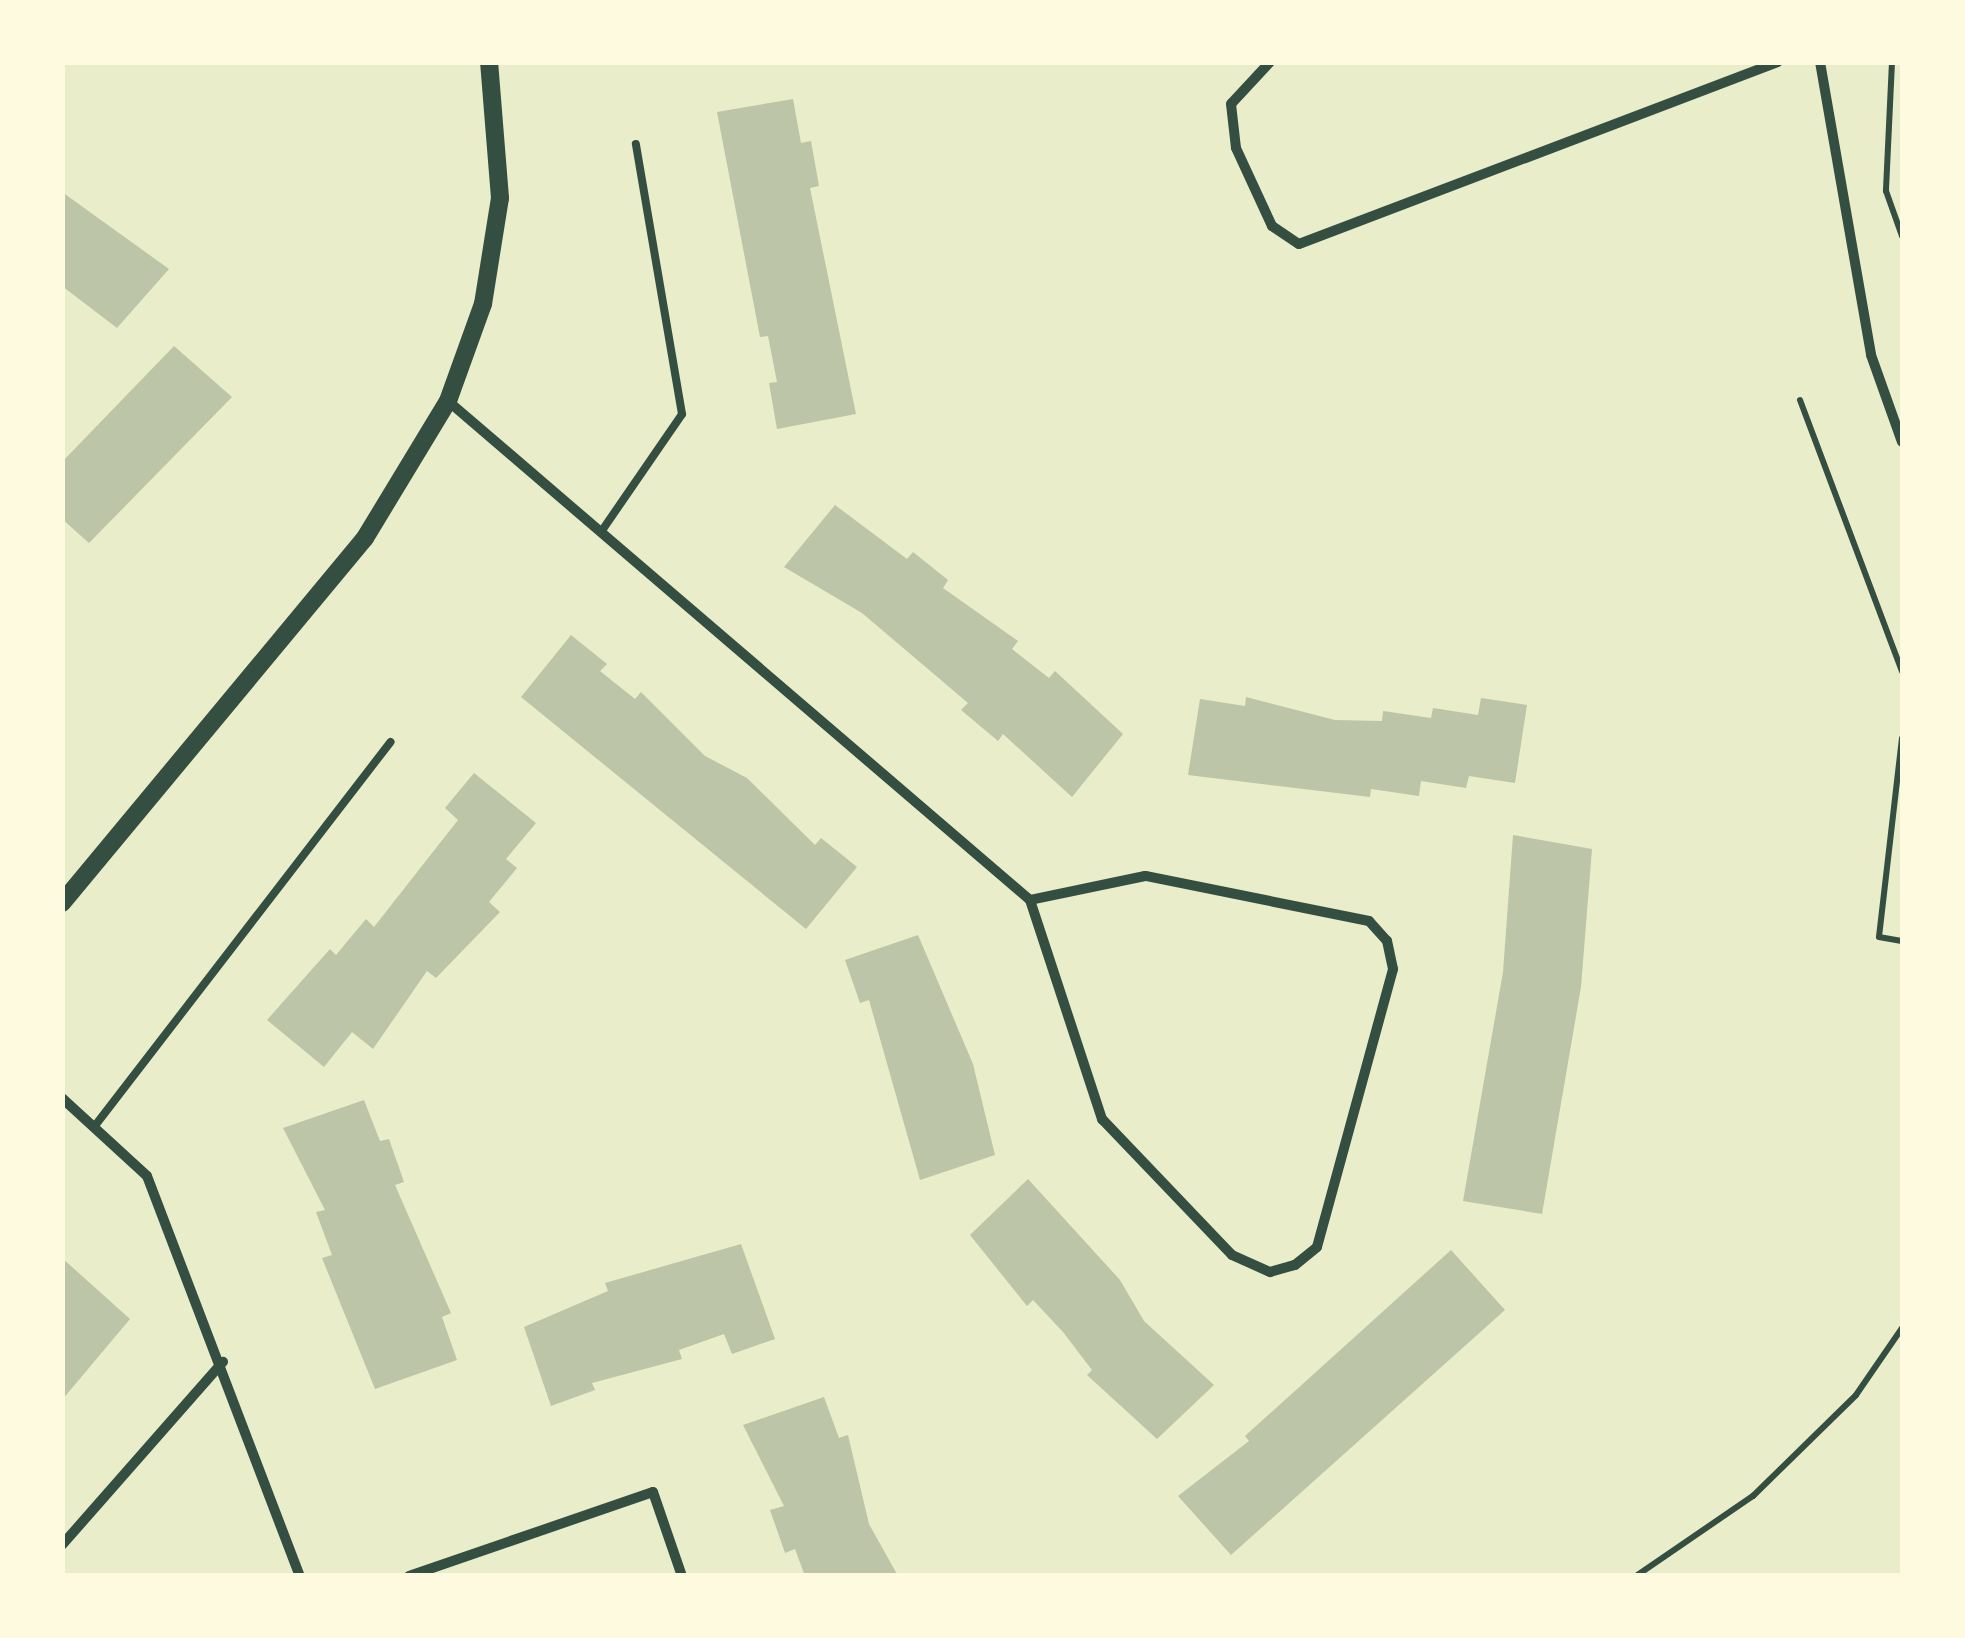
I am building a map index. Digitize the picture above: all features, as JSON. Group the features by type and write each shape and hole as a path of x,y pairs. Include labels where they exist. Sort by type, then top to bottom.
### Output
{"street":[{"path":"62,903 365,538 448,401 483,304 500,198 489,62"},
{"path":"1270,62 1231,104 1236,148 1272,226 1299,244 1778,62"},
{"path":"1820,62 1871,355 1902,442"},
{"path":"448,401 1030,900 1102,1118 1232,1254 1270,1272 1295,1264 1317,1247 1393,969 1387,941 1369,921 1145,876 1116,875 1030,900"},
{"path":"62,1098 147,1176 223,1362 300,1576"},
{"path":"62,1544 223,1362"},
{"path":"408,1576 652,1492 682,1576"}],"lane":[{"path":"601,532 682,414 636,144"},
{"path":"94,1127 390,742"}],"path":[{"path":"1892,62 1886,191 1902,236"},
{"path":"1800,400 1902,672"},
{"path":"1902,738 1879,937 1902,941"},
{"path":"1636,1576 1752,1496 1856,1395 1902,1328"}],"building":[{"path":"793,99 801,143 811,141 819,186 810,188 856,414 777,429 769,383 777,382 768,336 760,337 717,112"},
{"path":"62,192 169,269 117,328 62,286"},
{"path":"174,346 232,397 89,543 62,519 62,462"},
{"path":"835,505 907,559 913,552 948,580 943,588 1018,641 1012,649 1049,678 1055,671 1123,734 1072,797 1003,734 998,741 961,710 968,703 862,613 784,567"},
{"path":"571,635 607,664 600,671 635,699 641,692 705,756 747,778 815,845 821,838 857,867 806,929 521,697"},
{"path":"1246,697 1335,720 1382,721 1383,711 1431,718 1433,708 1478,715 1481,698 1527,705 1515,783 1469,776 1466,788 1421,781 1419,796 1371,789 1370,797 1188,775 1200,699 1245,706"},
{"path":"474,773 536,823 506,859 517,868 489,902 500,912 436,978 427,971 373,1049 352,1032 324,1067 267,1020 330,949 336,955 366,919 374,927 458,820 445,808"},
{"path":"1513,835 1592,849 1581,987 1542,1214 1463,1201 1503,972"},
{"path":"918,935 973,1064 995,1155 920,1180 869,1000 860,1003 845,960"},
{"path":"364,1100 380,1141 389,1139 404,1182 395,1185 451,1313 442,1317 457,1360 375,1389 322,1258 332,1255 316,1212 325,1210 283,1128"},
{"path":"1028,1179 1120,1280 1144,1321 1214,1385 1157,1439 1087,1375 1092,1370 1063,1332 1033,1300 1027,1306 970,1235"},
{"path":"741,1244 775,1339 732,1354 724,1334 679,1350 682,1359 592,1383 595,1390 551,1406 524,1327 608,1291 605,1283"},
{"path":"1451,1250 1505,1310 1231,1555 1178,1496 1249,1441 1245,1436"},
{"path":"62,1258 130,1319 62,1400"},
{"path":"824,1397 839,1438 848,1435 869,1524 898,1576 805,1576 795,1549 785,1553 770,1510 784,1506 743,1425"}]}
